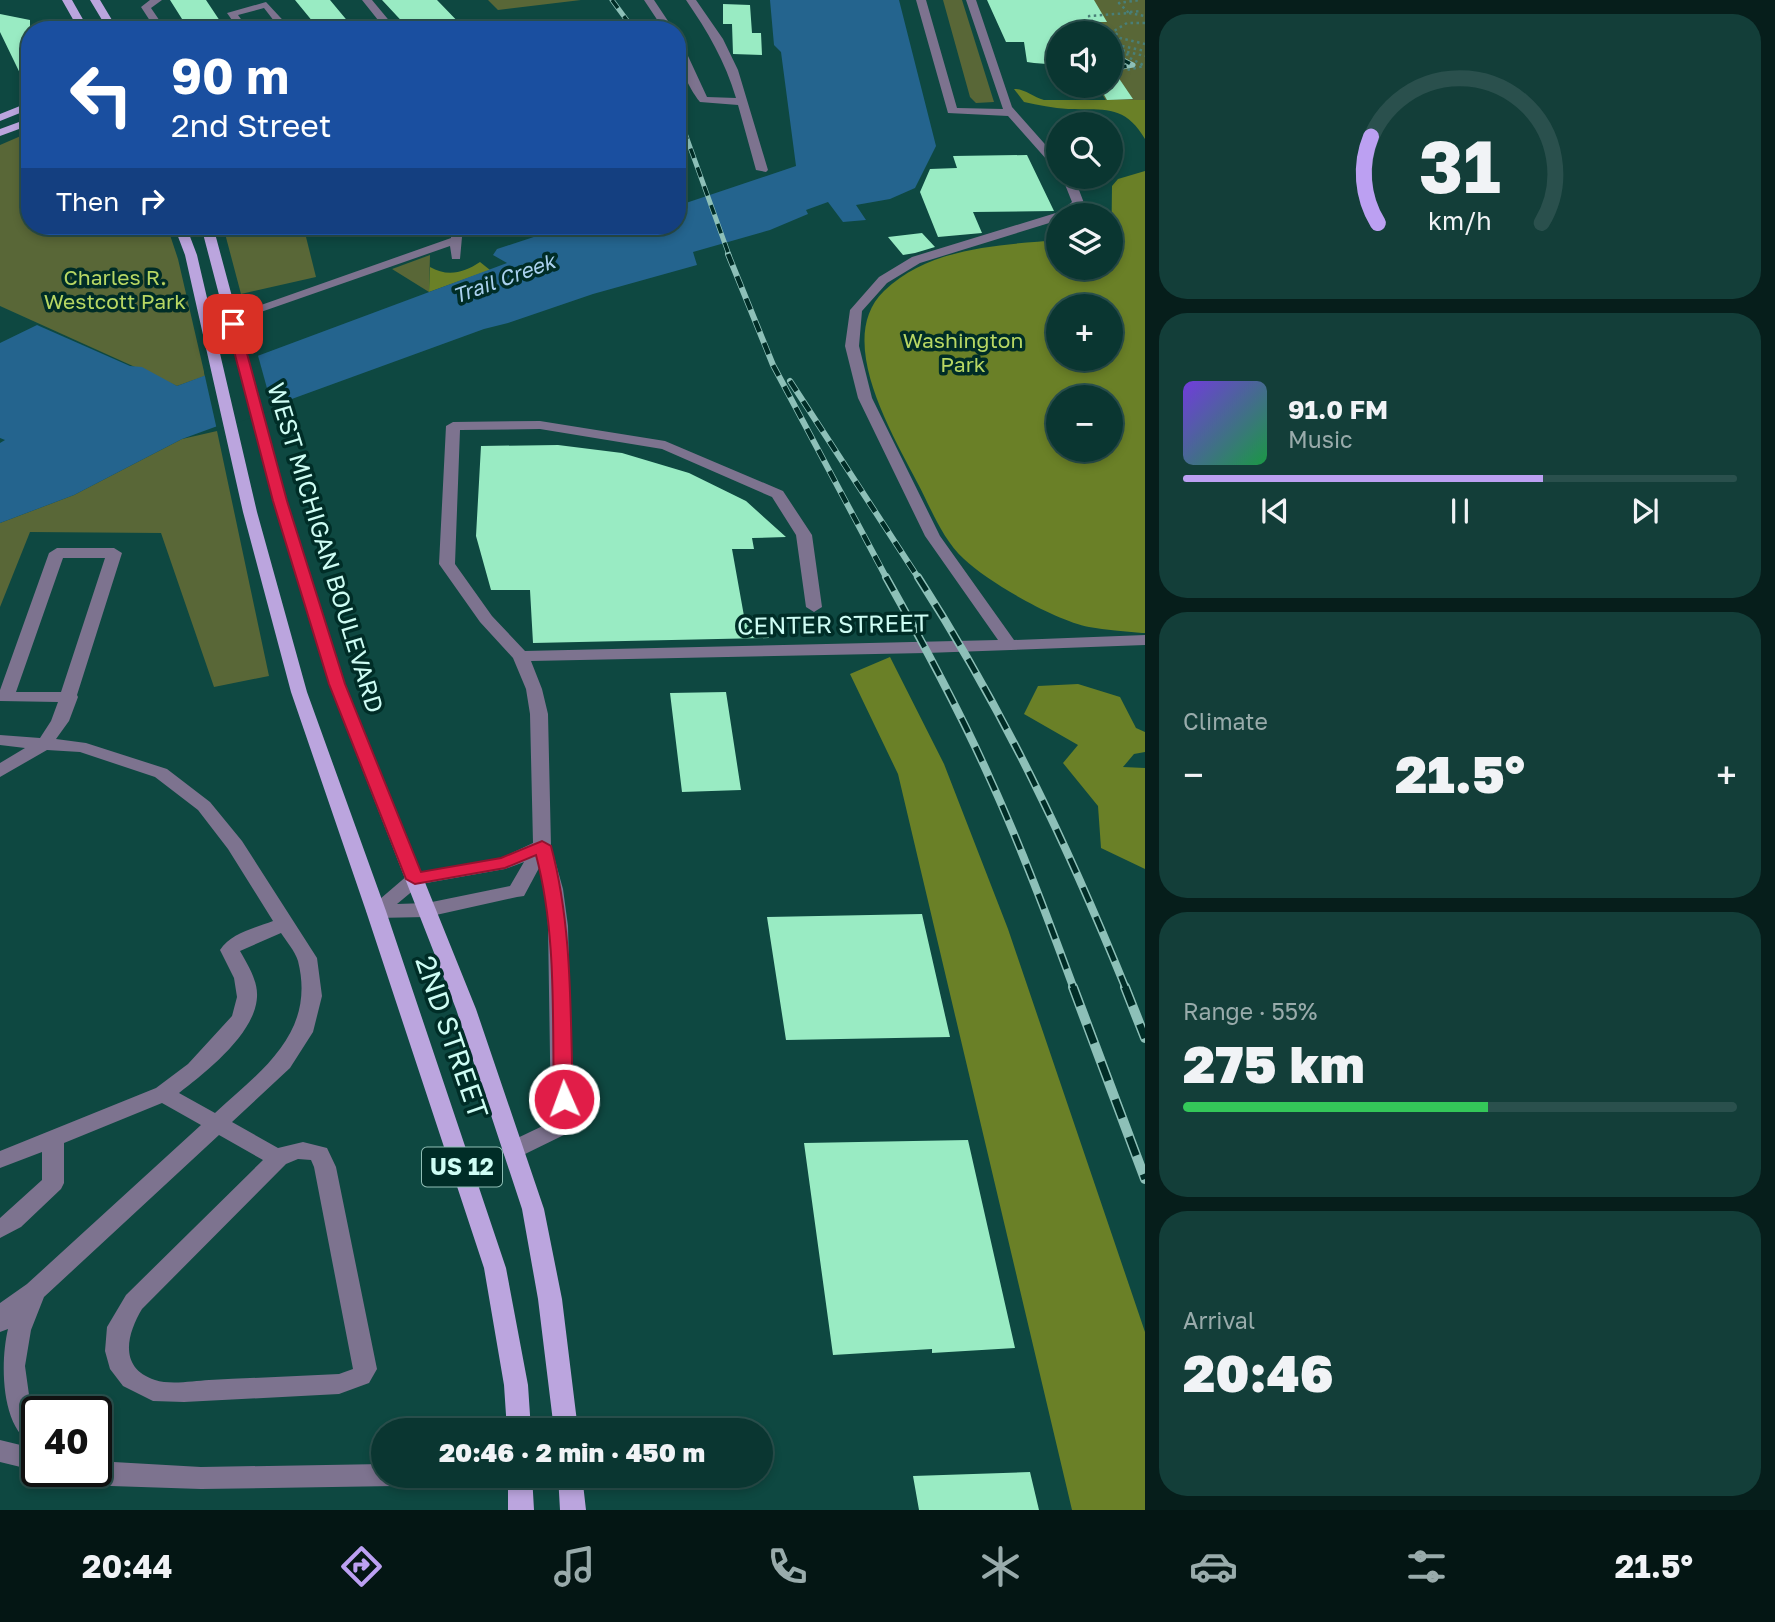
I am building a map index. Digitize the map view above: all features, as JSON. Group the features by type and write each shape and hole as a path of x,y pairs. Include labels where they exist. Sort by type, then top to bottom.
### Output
{"main road":[{"path":"68,0 79,21"},
{"path":"95,0 108,21"},
{"path":"0,118 21,109"},
{"path":"0,133 21,125"},
{"name":"US 12","path":"183,235 191,255 250,512 299,692 376,911"},
{"name":"WEST MICHIGAN BOULEVARD","path":"209,235 280,501 337,684 415,879"},
{"name":"2ND STREET","path":"415,879 466,1009 533,1209 550,1299 565,1418"},
{"name":"2ND STREET","path":"376,911 495,1268 516,1385 518,1418"},
{"path":"520,1488 521,1510"},
{"path":"571,1488 573,1510"}],"street":[{"path":"155,21 146,7 157,0"},
{"path":"367,0 384,21"},
{"path":"649,0 662,21"},
{"path":"691,0 718,39 733,70 762,170"},
{"path":"921,0 952,111 1012,113"},
{"path":"971,0 1007,108 1046,152"},
{"path":"238,21 232,13 266,5 279,21"},
{"path":"686,62 704,100 743,102"},
{"path":"1008,643 933,536 865,398 852,345 856,310 883,280 916,260 1046,221"},
{"path":"253,310 444,235"},
{"path":"456,256 457,235"},
{"path":"513,1150 562,1126 558,926 554,889 542,846 539,714 534,689 521,656 486,619 447,564 453,426 540,425 665,445 778,494 803,535 814,607"},
{"path":"0,771 45,743 60,721 70,696 114,553 57,553 6,697 70,696"},
{"name":"CENTER STREET","path":"521,656 926,648 1145,640"},
{"path":"0,740 80,747 121,758 161,774 204,806 220,824 307,958 312,996 303,1032 284,1063 35,1291 2,1316"},
{"path":"376,911 415,879 505,863 542,846"},
{"path":"376,911 427,911 517,891 542,846"},
{"path":"0,1160 163,1094 195,1069 232,1032 242,1017 247,997 244,978 230,950 237,943 286,923"},
{"path":"163,1094 278,1158"},
{"path":"0,1229 13,1221 54,1182 53,1138"},
{"path":"290,1150 307,1150 319,1154 325,1167 365,1368 361,1376 339,1384 184,1392 153,1391 131,1379 122,1369 117,1351 119,1327 134,1302 278,1158 290,1150"},
{"path":"21,1413 15,1405 11,1378 13,1350 21,1320 35,1291"},
{"path":"0,1451 21,1456"},
{"path":"112,1475 201,1478 371,1475"}],"path":[{"path":"1140,0 1119,3 1129,13 1145,16"},
{"path":"1092,21 1089,16 1142,11"},
{"path":"1145,23 1127,23 1115,28 1115,34 1145,44"},
{"path":"1123,45 1131,41"},
{"path":"1123,49 1145,51"},
{"path":"1123,52 1145,66 1127,70 1123,68"},
{"path":"1126,53 1145,57"},
{"path":"1137,68 1145,71"}],"green space":[{"path":"488,0 581,0 498,10"},
{"path":"943,0 962,0 994,102 976,103 970,97"},
{"path":"1072,0 1145,0 1145,132 1136,116 1110,107 1104,98 1123,98 1123,21 1089,21"},
{"path":"1014,89 1044,100 1145,100 1145,139 1123,116 1123,112 1062,109 1024,102"},
{"name":"Charles R. Westcott Park","path":"21,136 21,235 170,235 205,376 177,386 0,306 0,145"},
{"name":"Washington Park","path":"1145,171 1145,633 1089,627 1059,617 1006,589 964,559 943,533 895,439 873,387 866,360 865,334 870,311 884,291 902,276 944,257 989,247 1046,241 1046,280 1123,280 1123,203 1112,203 1112,189 1123,189 1123,178"},
{"path":"225,235 305,235 316,277 241,294"},
{"path":"430,255 429,292 392,269"},
{"path":"480,262 490,270 429,292 430,267 449,273 468,269"},
{"path":"217,431 269,676 214,687 161,533 30,532 0,607 0,523 74,495 182,439"},
{"path":"890,657 944,764 1008,929 1145,1332 1145,1510 1072,1510 898,774 850,674"},
{"path":"1078,684 1120,697 1136,728 1145,732 1145,752 1134,754 1123,767 1145,768 1145,869 1101,848 1098,806 1063,763 1078,745 1024,714 1038,686"}],"water":[{"name":"Trail Creek","path":"770,0 899,0 936,146 915,188 890,199 856,205 866,220 843,222 828,202 806,210 808,214 770,230 693,252 697,265 593,294 484,329 182,439 74,495 0,523 0,443 5,440 0,438 0,343 37,325 130,366 142,367 177,386 507,263 493,255 497,249 540,235 686,235 686,203 796,166 781,52 774,45"}],"pier":[{"path":"257,352 273,410 217,430 204,372"}],"building":[{"path":"170,0 206,0 220,21 183,21"},
{"path":"295,0 330,0 348,21 312,21"},
{"path":"382,0 437,0 457,21 402,21"},
{"path":"987,0 1094,0 1106,21 1046,21 1046,64 1027,62 1024,42 1006,42"},
{"path":"723,4 750,5 752,33 761,33 762,55 733,54 732,24 723,24"},
{"path":"0,14 30,20 21,21 21,75 0,32"},
{"path":"1123,84 1133,99 1106,98 1123,98"},
{"path":"1027,155 1050,203 1046,203 1046,211 973,212 982,233 938,237 920,192 930,169 957,168 953,156"},
{"path":"922,233 935,247 903,255 888,237"},
{"path":"558,445 622,453 689,473 746,501 786,537 752,538 754,549 732,549 744,616 764,616 769,638 533,643 530,590 491,590 476,536 481,446"},
{"path":"726,692 741,790 682,792 670,693"},
{"path":"922,914 950,1037 786,1040 767,917"},
{"path":"968,1140 1015,1348 932,1353 932,1349 833,1355 804,1143"},
{"path":"1030,1472 1039,1510 919,1510 913,1476"}],"railway":[{"path":"612,0 627,21"},
{"path":"1121,59 1133,65 1122,67 1112,61 1121,59"},
{"path":"686,136 729,255"},
{"path":"728,254 773,365 887,579"},
{"path":"790,381 919,579"},
{"path":"886,577 979,755 1024,858 1074,989"},
{"path":"918,577 978,677 1032,778 1081,882 1126,989"},
{"path":"1073,987 1145,1179"},
{"path":"1125,987 1145,1038"}],"route":[{"path":"233,324 280,501 337,684 415,879 505,863 542,846 554,889 558,926 564,1099"}]}
